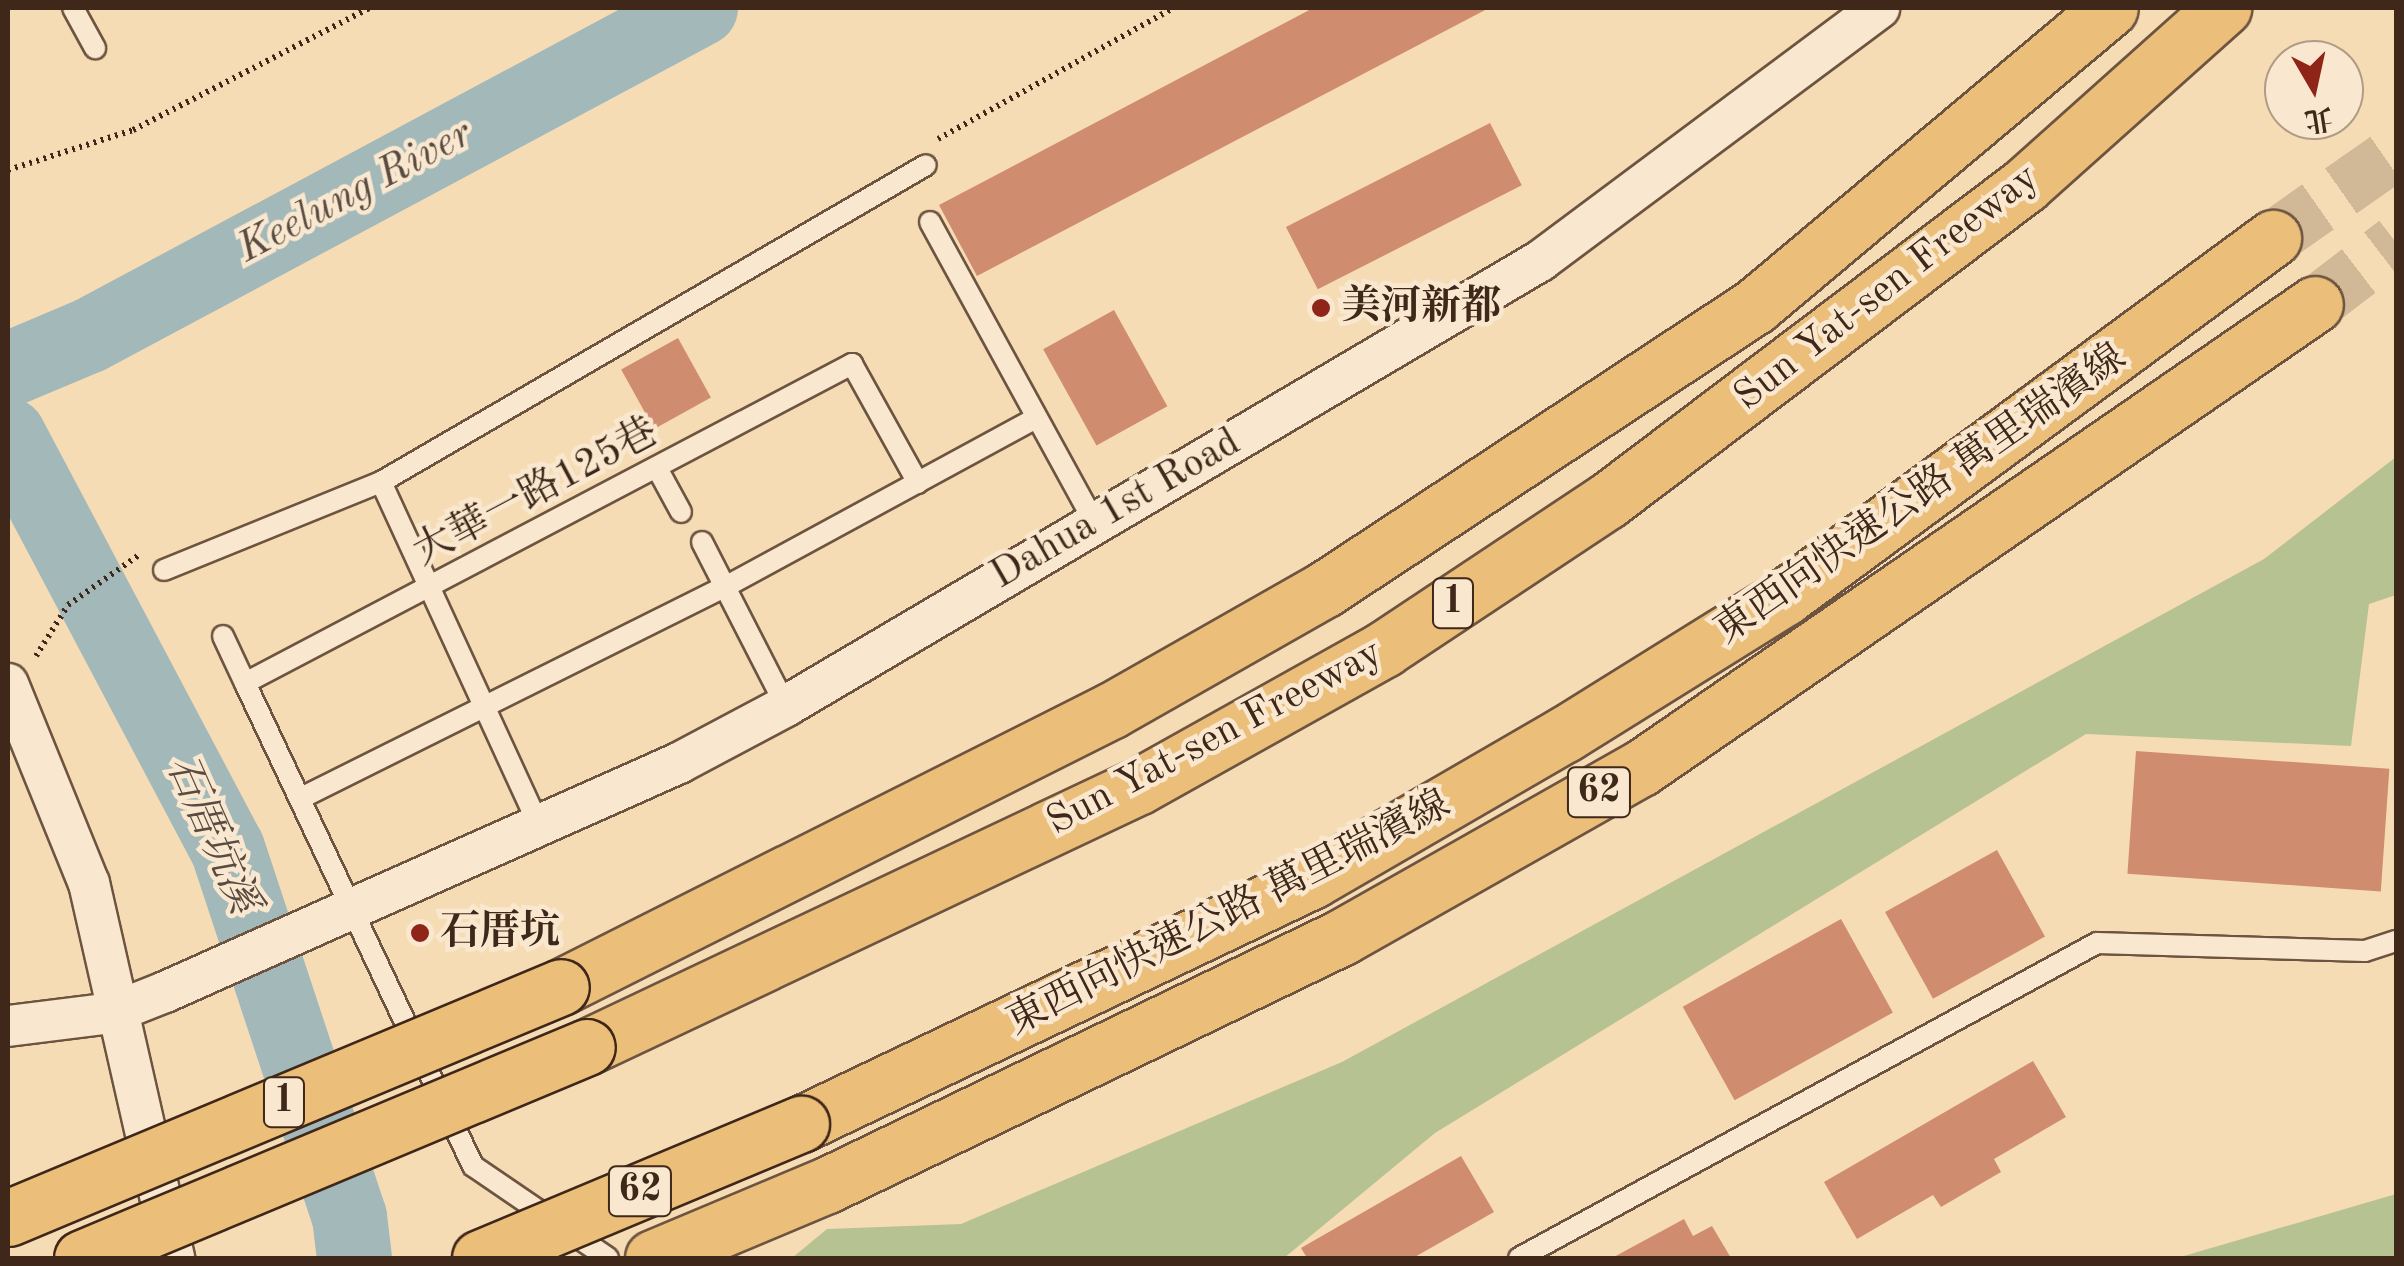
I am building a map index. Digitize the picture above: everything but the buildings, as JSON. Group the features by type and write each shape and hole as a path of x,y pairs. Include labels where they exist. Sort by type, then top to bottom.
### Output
{"highway":[{"name":"Sun Yat-sen Freeway","path":"8,1218 561,987 1112,710 1358,568 1755,306 2110,8"},
{"name":"Sun Yat-sen Freeway","path":"82,1258 587,1047 1139,786 1384,649 1608,500 2025,185 2223,8"},
{"name":"東西向快速公路 萬里瑞濱線","path":"480,1258 801,1124 1313,880 1565,734 1816,575 2272,238"},
{"name":"東西向快速公路 萬里瑞濱線","path":"653,1258 827,1186 1342,937 1641,768 2315,304"}],"street":[{"name":"Dahua 1st Road","path":"112,1013 304,930 786,706 1093,520 1540,261 1878,8"},
{"path":"10,690 89,883 112,1013 174,1258"},
{"path":"8,1026 112,1013"}],"lane":[{"path":"73,8 95,48"},
{"path":"164,570 381,482 926,165"},
{"path":"930,222 1093,520"},
{"name":"大華一路125巷","path":"244,683 430,590 852,364 918,483"},
{"path":"305,796 725,587 1036,418"},
{"path":"657,468 680,512"},
{"path":"381,482 480,706 538,823"},
{"path":"702,542 786,706"},
{"path":"222,636 305,796 473,1166 608,1258"},
{"path":"1519,1258 2097,944 2365,951 2396,942"}],"path":[{"path":"8,170 133,130 369,8"},
{"path":"10,690 68,605 120,563"}],"green space":[{"path":"2396,457 2396,595 2369,604 2351,746 2086,734 1435,1133 1284,1258 792,1258 827,1229 961,1224 1342,1062 2264,559"},
{"path":"2396,1194 2396,1258 2177,1258"}],"waterway":[{"name":"Keelung River","path":"8,369 89,335 700,8"},
{"name":"石厝坑溪","path":"8,435 227,848 349,1216 354,1258"}],"tunnel":[{"path":"2273,238 2396,152"},
{"path":"2315,304 2396,242"}],"place":[{"name":"美河新都","path":"1321,308"},
{"name":"石厝坑","path":"420,933"}]}
